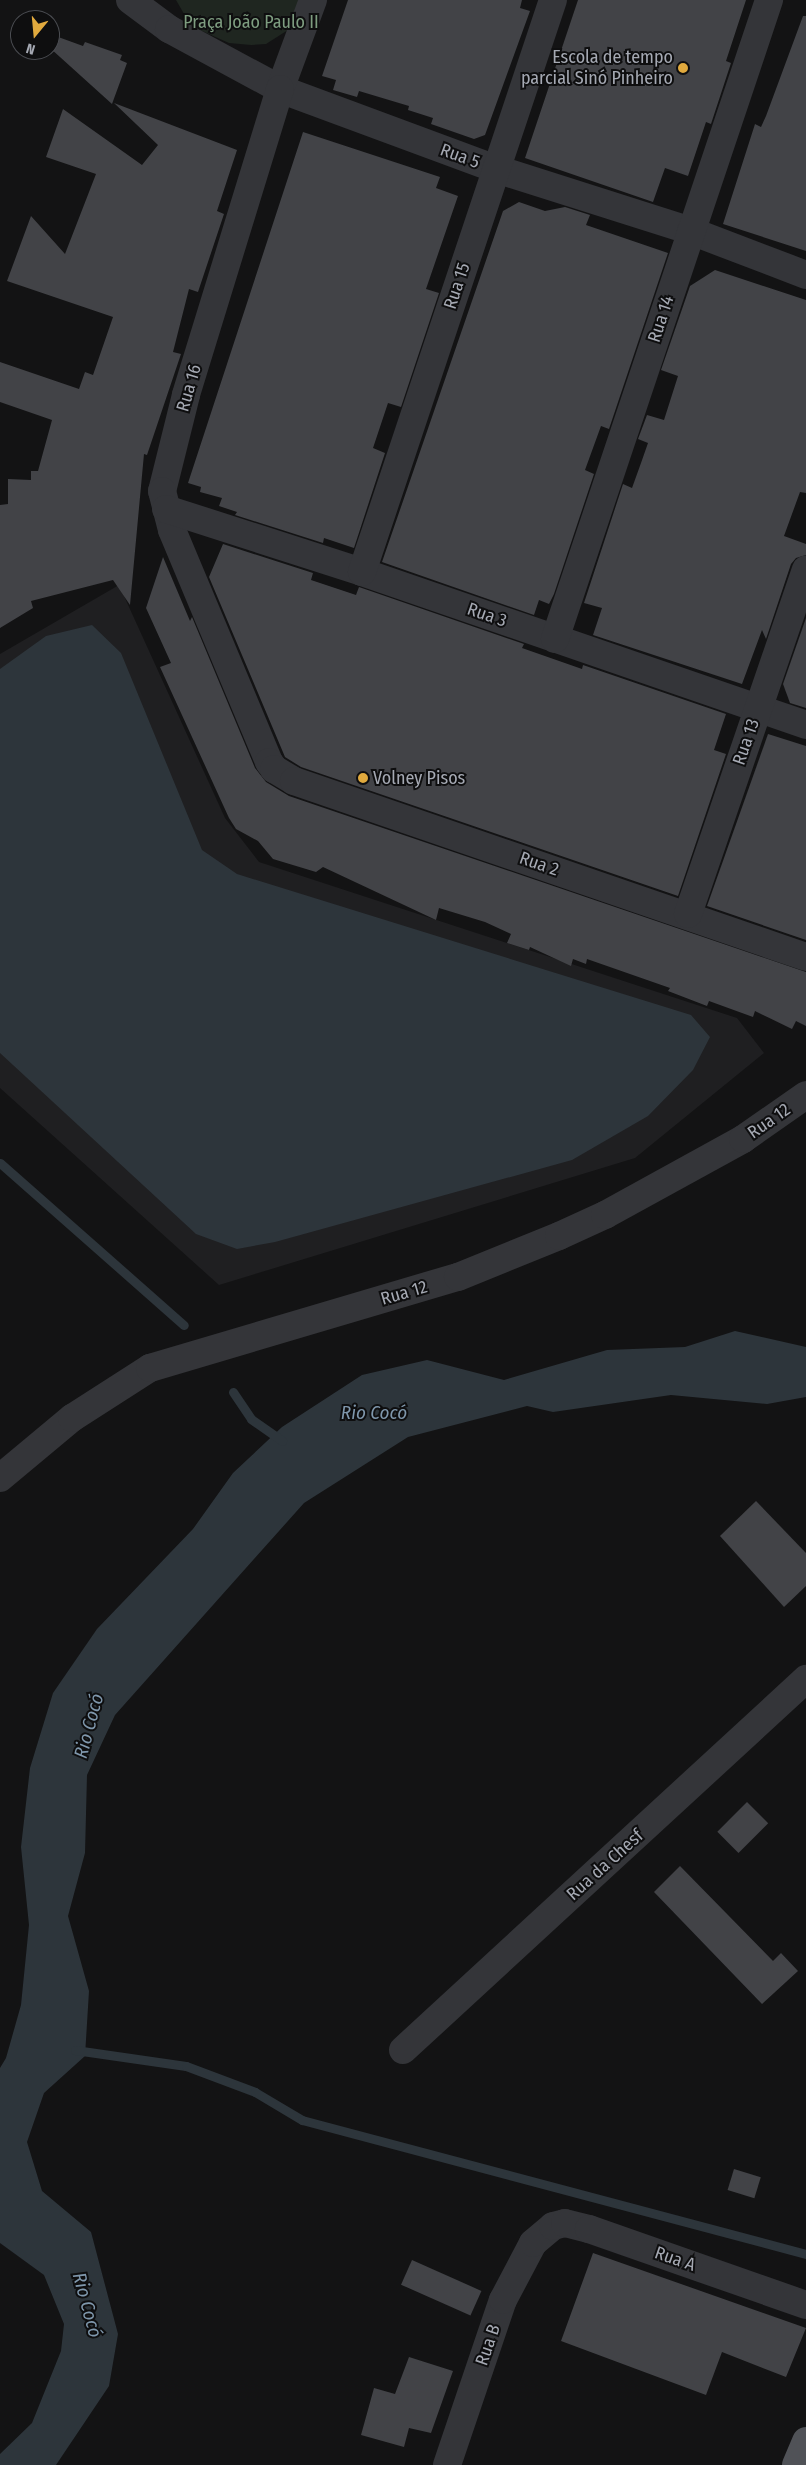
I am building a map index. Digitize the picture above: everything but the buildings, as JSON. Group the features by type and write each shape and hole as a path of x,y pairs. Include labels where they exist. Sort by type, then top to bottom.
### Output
{"main road":[{"path":"796,2465 806,2441"}],"street":[{"name":"Rua 16","path":"274,769 172,530 162,491 166,466 280,89 313,0"},
{"name":"Rua 15","path":"362,572 553,0"},
{"name":"Rua 14","path":"555,639 769,0"},
{"name":"Rua 5","path":"137,2 169,29 280,89 496,169 691,230 806,275"},
{"name":"Rua 3","path":"166,509 362,572 806,725"},
{"name":"Rua 13","path":"688,914 806,570"},
{"name":"Rua 2","path":"274,769 294,781 688,914 806,956"},
{"name":"Rua 12","path":"0,1478 72,1418 150,1368 458,1277 559,1236 606,1215 743,1139 806,1095"},
{"name":"Rua da Chesf","path":"403,2050 806,1679"},
{"name":"Rua A","path":"544,2232 565,2223 590,2229 806,2305"},
{"name":"Rua B","path":"447,2465 504,2300 533,2243 544,2232"}],"shaded area":[{"path":"119,585 225,818 259,862 737,1018 764,1053 635,1158 219,1285 0,1088 0,654"}],"green space":[{"name":"Praça João Paulo II","path":"176,0 306,0 288,30 266,44 251,45 229,43 191,26"}],"water":[{"path":"92,625 121,653 202,850 237,874 691,1015 710,1037 693,1070 648,1116 572,1160 275,1242 237,1249 196,1234 0,1053 0,669 46,636"},
{"name":"Rio Cocó","path":"735,1331 806,1347 806,1397 767,1404 671,1395 553,1412 527,1406 408,1437 304,1503 115,1715 87,1775 85,1853 68,1916 89,1991 85,2056 44,2093 27,2142 42,2191 91,2232 118,2334 109,2386 56,2465 0,2465 0,2454 32,2423 61,2351 64,2324 44,2275 0,2243 0,2068 6,2058 21,2005 29,1925 21,1847 30,1768 53,1693 97,1629 193,1529 233,1473 282,1427 362,1375 427,1360 504,1380 607,1350 685,1347"}],"waterway":[{"path":"0,1163 184,1325"},
{"path":"233,1392 251,1419 282,1441"},
{"path":"75,2050 186,2066 255,2092 302,2120 806,2254"}],"place":[{"name":"Escola de tempo parcial Sinó Pinheiro","path":"683,68"},
{"name":"Volney Pisos","path":"363,778"}]}
